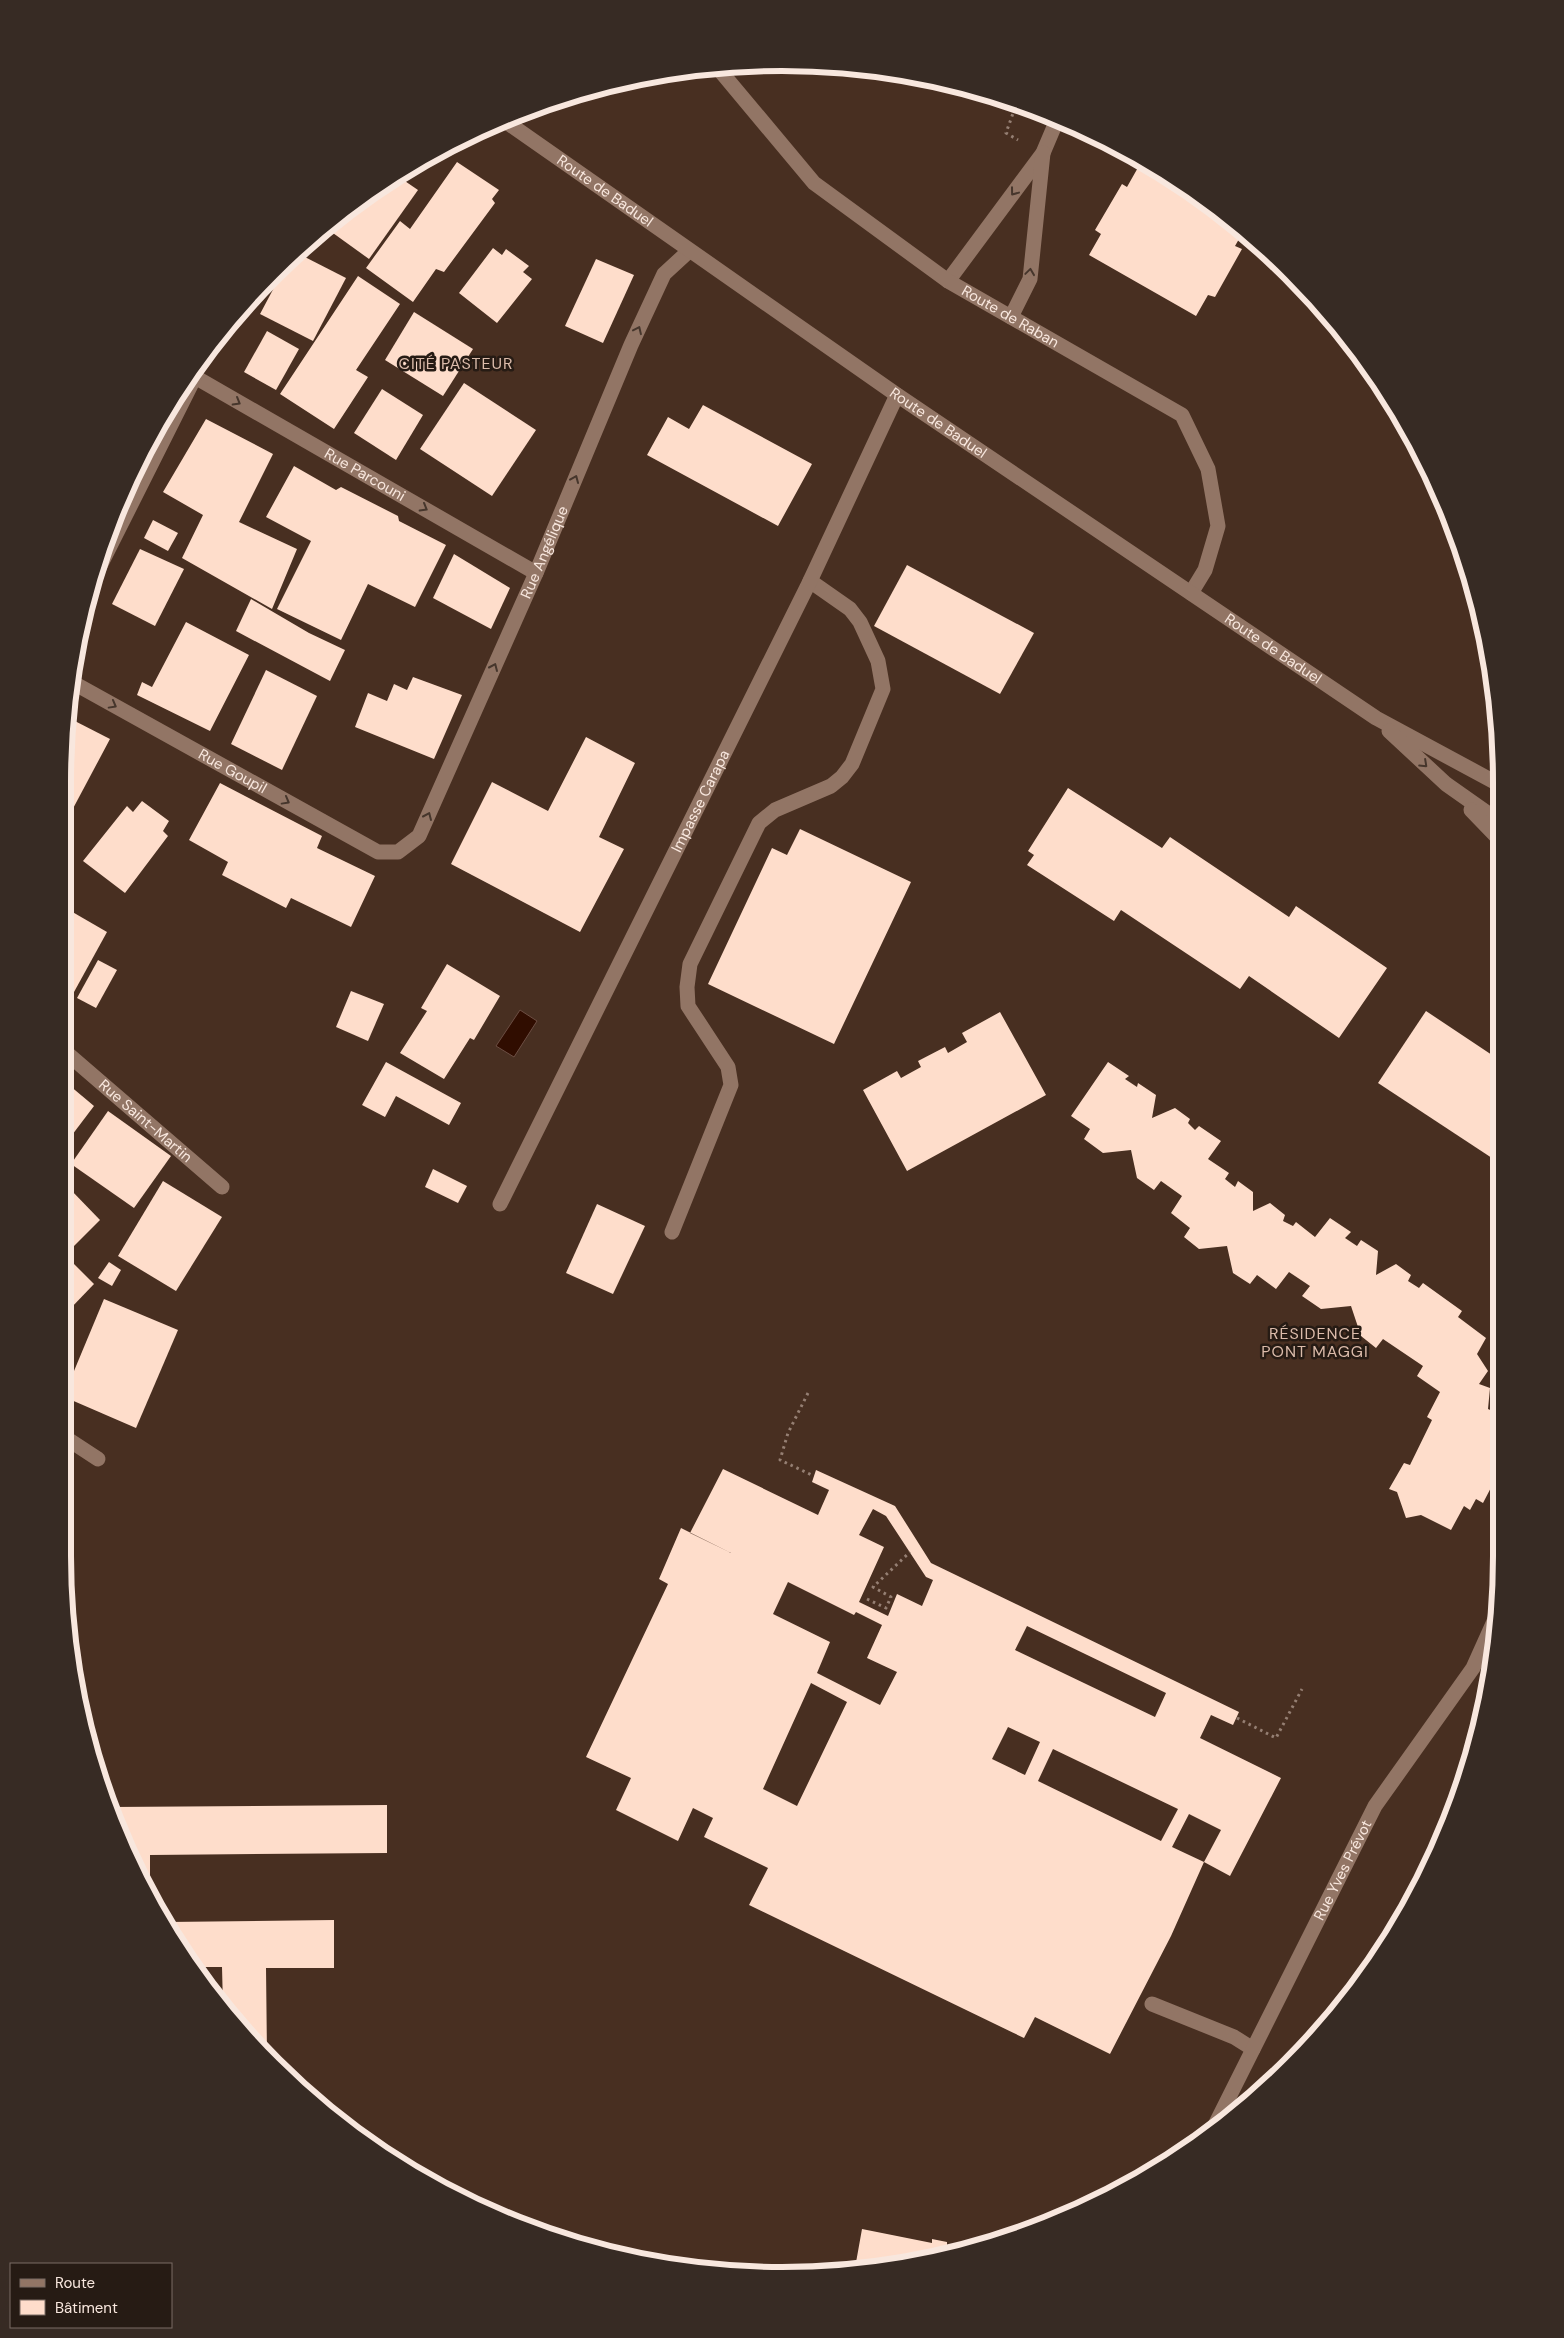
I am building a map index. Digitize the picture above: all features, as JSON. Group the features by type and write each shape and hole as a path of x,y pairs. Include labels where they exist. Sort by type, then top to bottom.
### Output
{"street":[{"name":"Route de Raban","path":"723,74 814,183 948,281 1182,415 1208,470 1218,526 1205,570 1191,593"},
{"name":"Route de Baduel","path":"510,125 898,395 1376,718 1493,781"},
{"path":"948,281 1043,153 1054,125"},
{"path":"1011,317 1030,280 1043,153"},
{"name":"Rue Angélique","path":"398,852 419,836 536,573 631,345 664,274 689,251"},
{"name":"Rue Parcouni","path":"198,377 536,573"},
{"path":"116,534 188,392"},
{"name":"Impasse Carapa","path":"500,1204 810,581 898,395"},
{"path":"672,1232 731,1085 728,1067 688,1006 687,987 690,964 759,823 775,810 831,786 842,777 852,764 883,689 878,662 860,622 850,609 810,581"},
{"name":"Rue Goupil","path":"78,685 378,852 398,852"},
{"name":"Route de Baduel","path":"1376,718 1446,784 1493,817"},
{"path":"1446,784 1493,832"},
{"name":"Rue Saint-Martin","path":"71,1057 222,1187"},
{"path":"71,1441 98,1459"},
{"name":"Rue Yves Prévot","path":"1219,2117 1375,1806 1472,1668 1488,1635"},
{"path":"1152,2004 1234,2037 1253,2048"}],"path":[{"path":"1014,110 1006,133 1022,142"},
{"path":"808,1393 788,1433 780,1460 814,1476"},
{"path":"867,1599 886,1608 891,1597 873,1588 910,1552"},
{"path":"1237,1718 1276,1738 1302,1689"}],"shaded area":[{"path":"520,1010 537,1021 514,1057 496,1046"}],"building":[{"path":"457,162 499,190 492,199 495,203 444,272 436,269 413,302 366,268 400,221 410,229"},
{"path":"1138,167 1177,191 1239,238 1235,246 1242,249 1215,297 1208,295 1196,316 1089,255 1101,234 1095,230 1122,184 1127,187"},
{"path":"404,180 418,190 369,259 332,232 349,218"},
{"path":"493,248 502,255 506,249 529,266 523,272 532,279 497,323 459,293"},
{"path":"304,256 346,278 313,341 260,314 278,280"},
{"path":"596,259 634,275 603,343 565,326"},
{"path":"358,276 400,304 356,370 368,377 334,429 280,394"},
{"path":"414,312 473,349 443,396 385,360"},
{"path":"267,331 299,349 276,390 244,372"},
{"path":"464,383 536,430 492,496 420,449"},
{"path":"382,389 423,415 396,460 354,433"},
{"path":"703,405 812,464 778,526 647,455 668,417 689,429"},
{"path":"206,419 273,454 239,522 297,549 272,609 182,558 203,515 163,492"},
{"path":"294,466 336,490 341,487 398,516 399,521 446,545 415,607 368,584 341,640 277,609 311,541 266,517"},
{"path":"153,520 178,533 168,551 144,538"},
{"path":"140,549 184,569 155,626 112,604"},
{"path":"454,554 510,588 491,629 433,598"},
{"path":"907,565 1034,633 1000,694 874,626"},
{"path":"251,599 309,633 345,650 330,681 236,631"},
{"path":"186,622 249,655 210,731 137,695 142,682 152,687"},
{"path":"266,670 317,696 282,770 231,744"},
{"path":"413,677 462,695 434,759 355,727 368,693 387,701 394,684 407,690"},
{"path":"74,721 110,739 71,812"},
{"path":"586,737 635,763 599,837 624,849 580,932 451,864 492,782 548,811"},
{"path":"220,783 322,836 317,848 375,876 351,927 291,898 286,908 222,875 228,862 189,840"},
{"path":"1068,788 1162,848 1170,837 1289,917 1296,906 1387,968 1339,1038 1249,976 1240,989 1121,910 1114,921 1027,865 1034,855 1028,851"},
{"path":"142,801 169,821 163,831 168,836 125,893 83,861 127,806 133,812"},
{"path":"800,829 911,882 834,1044 708,984 772,848 787,855"},
{"path":"71,911 107,932 74,992 71,990"},
{"path":"98,960 117,970 96,1008 77,998"},
{"path":"447,964 500,996 474,1040 470,1038 444,1079 400,1053 427,1011 421,1008"},
{"path":"351,991 384,1004 368,1041 336,1027"},
{"path":"1426,1011 1493,1056 1493,1159 1378,1083"},
{"path":"1000,1012 1046,1095 907,1171 863,1090 897,1071 901,1078 921,1067 918,1061 945,1047 948,1053 967,1042 962,1033"},
{"path":"386,1062 461,1103 449,1125 396,1096 385,1117 362,1105"},
{"path":"1108,1062 1129,1076 1125,1079 1137,1087 1138,1083 1156,1095 1152,1118 1175,1108 1190,1119 1188,1123 1195,1130 1199,1126 1221,1141 1208,1159 1229,1173 1225,1179 1235,1187 1238,1181 1253,1192 1253,1211 1270,1203 1285,1215 1283,1221 1293,1226 1296,1222 1315,1237 1330,1218 1351,1232 1345,1238 1357,1246 1361,1240 1378,1251 1376,1275 1396,1264 1411,1275 1408,1281 1419,1288 1423,1283 1462,1311 1458,1317 1486,1338 1477,1354 1488,1371 1479,1384 1490,1388 1488,1409 1493,1411 1493,1484 1483,1503 1476,1499 1470,1510 1464,1506 1451,1530 1421,1515 1406,1518 1397,1492 1389,1489 1404,1463 1410,1465 1432,1420 1427,1417 1440,1392 1417,1376 1423,1366 1383,1339 1376,1348 1361,1336 1351,1306 1321,1309 1302,1296 1310,1286 1289,1272 1276,1289 1257,1275 1250,1284 1233,1273 1227,1246 1199,1249 1184,1237 1190,1228 1171,1213 1182,1196 1161,1181 1154,1190 1137,1178 1131,1150 1103,1153 1084,1139 1090,1129 1071,1116"},
{"path":"71,1087 94,1106 71,1136"},
{"path":"108,1111 171,1156 134,1208 71,1164"},
{"path":"433,1169 467,1186 458,1203 425,1187"},
{"path":"163,1181 222,1217 176,1291 118,1256"},
{"path":"71,1190 100,1220 73,1247 71,1244"},
{"path":"597,1204 645,1226 613,1294 566,1273"},
{"path":"71,1261 94,1284 71,1308"},
{"path":"109,1262 121,1270 112,1286 98,1278"},
{"path":"104,1299 178,1330 136,1428 71,1400 71,1378"},
{"path":"723,1469 818,1515 829,1490 812,1482 816,1470 895,1506 931,1563 1239,1712 1233,1725 1211,1715 1200,1738 1281,1778 1230,1876 1204,1862 1171,1936 1110,2054 1035,2017 1024,2038 749,1905 768,1868 704,1837 713,1818 693,1808 678,1841 616,1810 631,1778 586,1757 668,1584 659,1579 681,1528 690,1533","holes":["873,1509 886,1516 926,1577 933,1580 922,1606 897,1594 888,1616 859,1602 884,1547 859,1535","788,1582 854,1615 856,1612 882,1625 867,1658 897,1672 880,1705 817,1673 830,1642 773,1614","1027,1626 1166,1693 1155,1717 1015,1650","811,1683 847,1702 797,1806 763,1789","1008,1727 1040,1742 1025,1775 992,1759","1053,1749 1178,1809 1161,1841 1038,1781","1189,1814 1221,1830 1204,1862 1172,1847"]},
{"path":"387,1805 387,1853 150,1855 150,1880 125,1828 117,1807"},
{"path":"334,1920 334,1968 266,1968 267,2046 223,1995 222,1967 202,1967 173,1922"},
{"path":"862,2229 932,2243 932,2239 947,2242 947,2246 950,2247 875,2261 856,2263"}],"district":[{"name":"CITÉ PASTEUR","path":"456,363"},
{"name":"RÉSIDENCE PONT MAGGI","path":"1315,1342"}]}
